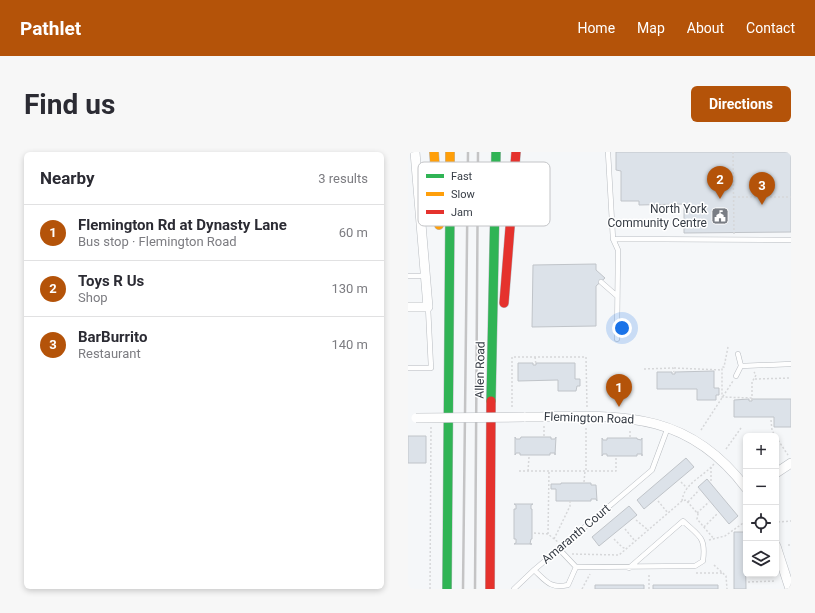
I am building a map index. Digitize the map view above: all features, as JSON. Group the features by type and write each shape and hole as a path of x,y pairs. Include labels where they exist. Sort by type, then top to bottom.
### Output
{"highway":[{"path":"434,152 435,162"},
{"path":"450,152 450,162"},
{"name":"Allen Road","path":"496,152 496,162"},
{"path":"515,162 516,152"},
{"path":"439,226 439,231"},
{"path":"447,589 449,226"},
{"name":"Allen Road","path":"490,589 491,380 494,226"},
{"path":"491,380 499,370 510,226"},
{"path":"440,247 448,381"}],"street":[{"path":"415,152 418,186"},
{"path":"408,308 428,307 422,226"},
{"name":"Flemington Road","path":"412,418 630,418 668,427 695,440 708,449 730,469 743,484"},
{"path":"779,469 789,459"},
{"path":"779,555 790,589"}],"lane":[{"path":"608,152 613,239 618,250 618,339"},
{"path":"613,239 791,240"},
{"path":"408,276 426,276"},
{"path":"601,282 617,296"},
{"path":"408,368 431,368 428,307"},
{"path":"736,376 741,366 738,354"},
{"path":"741,366 791,364"},
{"name":"Amaranth Court","path":"576,567 568,585 558,587 550,584 534,570 652,470 668,427"},
{"path":"560,548 576,567 629,568 695,566 703,561 703,542 683,521 629,568"},
{"path":"514,589 534,570"}],"path":[{"path":"733,152 734,230"},
{"path":"734,197 791,196"},
{"path":"722,397 722,370 728,347"},
{"path":"512,407 512,357 586,357 587,409"},
{"path":"536,357 536,365"},
{"path":"644,369 674,368 722,370"},
{"path":"722,397 752,399 752,382 755,379 753,371 750,370"},
{"path":"701,430 736,376"},
{"path":"755,379 791,378"},
{"path":"430,589 431,418"},
{"path":"771,420 772,430 774,433"},
{"path":"544,426 544,436"},
{"path":"584,482 586,428"},
{"path":"630,428 630,437"},
{"path":"726,449 741,428"},
{"path":"779,441 789,459"},
{"path":"528,471 529,457"},
{"path":"519,470 616,471 616,458"},
{"path":"564,554 619,555 682,501 683,494 687,488 714,463"},
{"path":"711,467 711,481"},
{"path":"548,534 549,471"},
{"path":"682,482 687,488"},
{"path":"688,502 699,490"},
{"path":"682,501 686,500 697,512 697,519 714,539"},
{"path":"554,538 570,506 570,501"},
{"path":"658,501 668,513"},
{"path":"697,512 709,502"},
{"path":"704,527 718,513"},
{"path":"636,520 648,530"},
{"path":"779,522 791,521"},
{"path":"703,542 725,536 743,523"},
{"path":"625,529 635,541"},
{"path":"534,534 548,534 554,538 560,548"},
{"path":"614,539 626,549"},
{"path":"714,564 726,576 727,589"},
{"path":"582,589 591,568"},
{"path":"649,573 649,589"},
{"path":"748,582 776,581"}],"building":[{"path":"616,152 791,152 791,232 684,233 684,204 639,205 639,201 621,201 621,171 616,170"},
{"path":"596,264 596,270 605,278 596,286 596,326 532,327 533,265"},
{"path":"518,363 533,363 533,365 536,365 536,363 575,363 575,379 580,379 580,386 577,386 576,391 558,391 558,380 518,381"},
{"path":"714,371 714,388 719,388 719,395 716,395 716,400 697,400 697,389 657,389 657,372 672,372 672,374 675,374 675,372"},
{"path":"749,399 749,401 752,401 752,399 791,399 791,427 774,427 774,417 734,417 734,400"},
{"path":"408,436 426,436 426,463 408,463"},
{"path":"515,437 516,439 520,439 521,437 551,437 551,439 555,439 556,437 555,455 555,453 550,453 550,455 520,455 520,453 516,453 515,455"},
{"path":"602,438 603,440 607,440 607,438 637,438 641,440 642,438 642,454 637,454 637,456 607,456 607,454 603,454 602,456"},
{"path":"686,458 694,467 644,509 637,500"},
{"path":"707,479 738,516 729,524 698,487"},
{"path":"591,483 591,485 596,485 597,501 596,499 591,499 591,501 556,501 556,489 551,489 551,484"},
{"path":"514,504 533,504 531,505 532,539 530,544 514,544 516,543 516,539 514,539 514,509 516,509 516,505"},
{"path":"629,506 637,515 599,546 592,537"},
{"path":"734,532 743,532 743,577 746,577 746,589 734,589"},
{"path":"595,585 644,585 644,589 595,589"},
{"path":"653,585 718,585 718,589 653,589"}],"railway":[{"path":"468,152 468,162"},
{"path":"478,152 478,162"},
{"path":"463,589 467,226"},
{"path":"475,589 477,226"}],"traffic: fast":[{"path":"496,152 496,162"},
{"path":"447,589 450,226"},
{"path":"491,401 495,226"}],"traffic: slow":[{"path":"434,152 435,162"},
{"path":"450,152 450,162"}],"traffic: jam":[{"path":"515,162 516,152"},
{"path":"504,303 510,226"},
{"path":"490,589 491,401"}],"place":[{"name":"Toys R Us","path":"720,199"},
{"name":"BarBurrito","path":"762,205"},
{"name":"North York Community Centre","path":"720,216"},
{"name":"Flemington Rd at Dynasty Lane","path":"619,407"}]}
